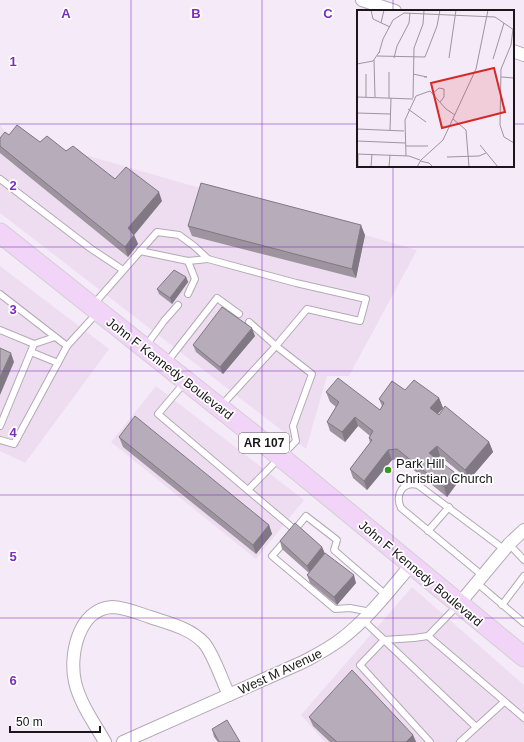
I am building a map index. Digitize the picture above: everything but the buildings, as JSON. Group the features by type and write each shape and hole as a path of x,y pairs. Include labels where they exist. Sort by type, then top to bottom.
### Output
{"main road":[{"name":"John F Kennedy Boulevard","path":"0,234 280,456 523,655"}],"street":[{"path":"362,0 392,10"},
{"path":"514,51 524,55"},
{"path":"459,604 507,547 524,530"},
{"name":"West M Avenue","path":"123,742 323,652 340,640 367,616 412,565"},
{"path":"105,742 87,710 76,684 73,672 73,656 77,638 83,624 100,610 113,607 128,610 178,626 191,633 204,643 209,651 229,695"}],"lane":[{"path":"0,179 90,248 123,270"},
{"path":"0,440 14,444 67,346 123,270 157,232 179,235 208,259"},
{"path":"140,251 188,261 208,259 296,283 366,299 360,321 307,309 276,346 219,408"},
{"path":"188,261 195,279 188,294"},
{"path":"0,294 67,346"},
{"path":"164,364 217,298 239,314"},
{"path":"144,348 178,304"},
{"path":"248,490 296,441 293,426 312,374 276,346 249,322"},
{"path":"0,330 34,344 55,337"},
{"path":"0,426 34,344"},
{"path":"31,352 58,364"},
{"path":"185,381 158,414 295,530"},
{"path":"524,560 418,485 414,484 405,486 401,490 398,502 401,508 480,579 502,604 524,623"},
{"path":"428,531 449,507"},
{"path":"386,595 334,550 337,540 306,516 272,556 335,608 350,608 367,616 384,640 476,727"},
{"path":"502,604 524,576"},
{"path":"430,742 360,665 384,640 428,636 459,604"},
{"path":"428,636 524,718"},
{"path":"460,742 504,702"}],"shaded area":[{"path":"0,125 5,132 417,250 349,376 327,376 306,449 0,213"},
{"path":"0,266 109,349 25,463 0,451"},
{"path":"156,386 304,500 256,559 111,442"},
{"path":"412,587 524,685 524,742 325,742 301,715"}],"place":[{"name":"Park Hill Christian Church","path":"388,470"}]}
